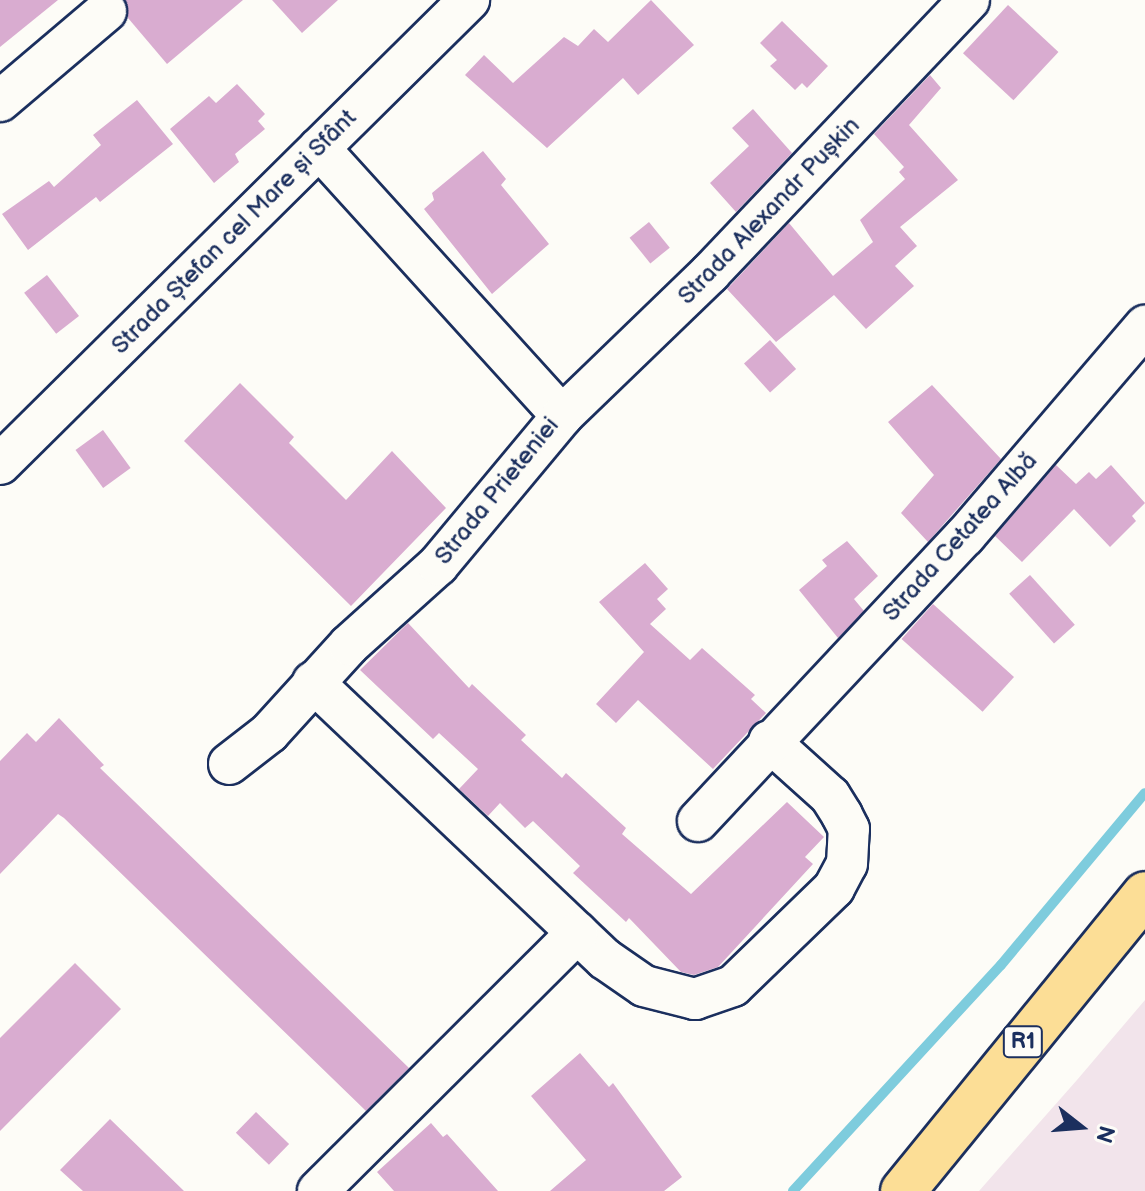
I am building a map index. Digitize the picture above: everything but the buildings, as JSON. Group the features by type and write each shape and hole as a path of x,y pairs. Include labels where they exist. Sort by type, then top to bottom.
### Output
{"highway":[{"name":"R1","path":"903,1191 1145,894"}],"street":[{"name":"Strada Ștefan cel Mare și Sfânt","path":"5,446 319,148 469,0"},
{"name":"Strada Alexandr Pușkin","path":"562,416 710,273 969,0"},
{"path":"0,101 106,11"},
{"name":"Strada Prieteniei","path":"229,764 269,733 313,682 438,565 562,416 319,148"},
{"name":"Strada Cetatea Albă","path":"698,821 769,741 965,536 1145,326"},
{"path":"313,682 577,933 644,986 695,999 733,986 834,888 850,846 849,829 830,796 769,741"},
{"path":"318,1191 577,933"}],"shaded area":[{"path":"1145,1000 1145,1191 979,1191 1077,1080"}],"waterway":[{"path":"793,1191 1001,965 1145,793"}]}
